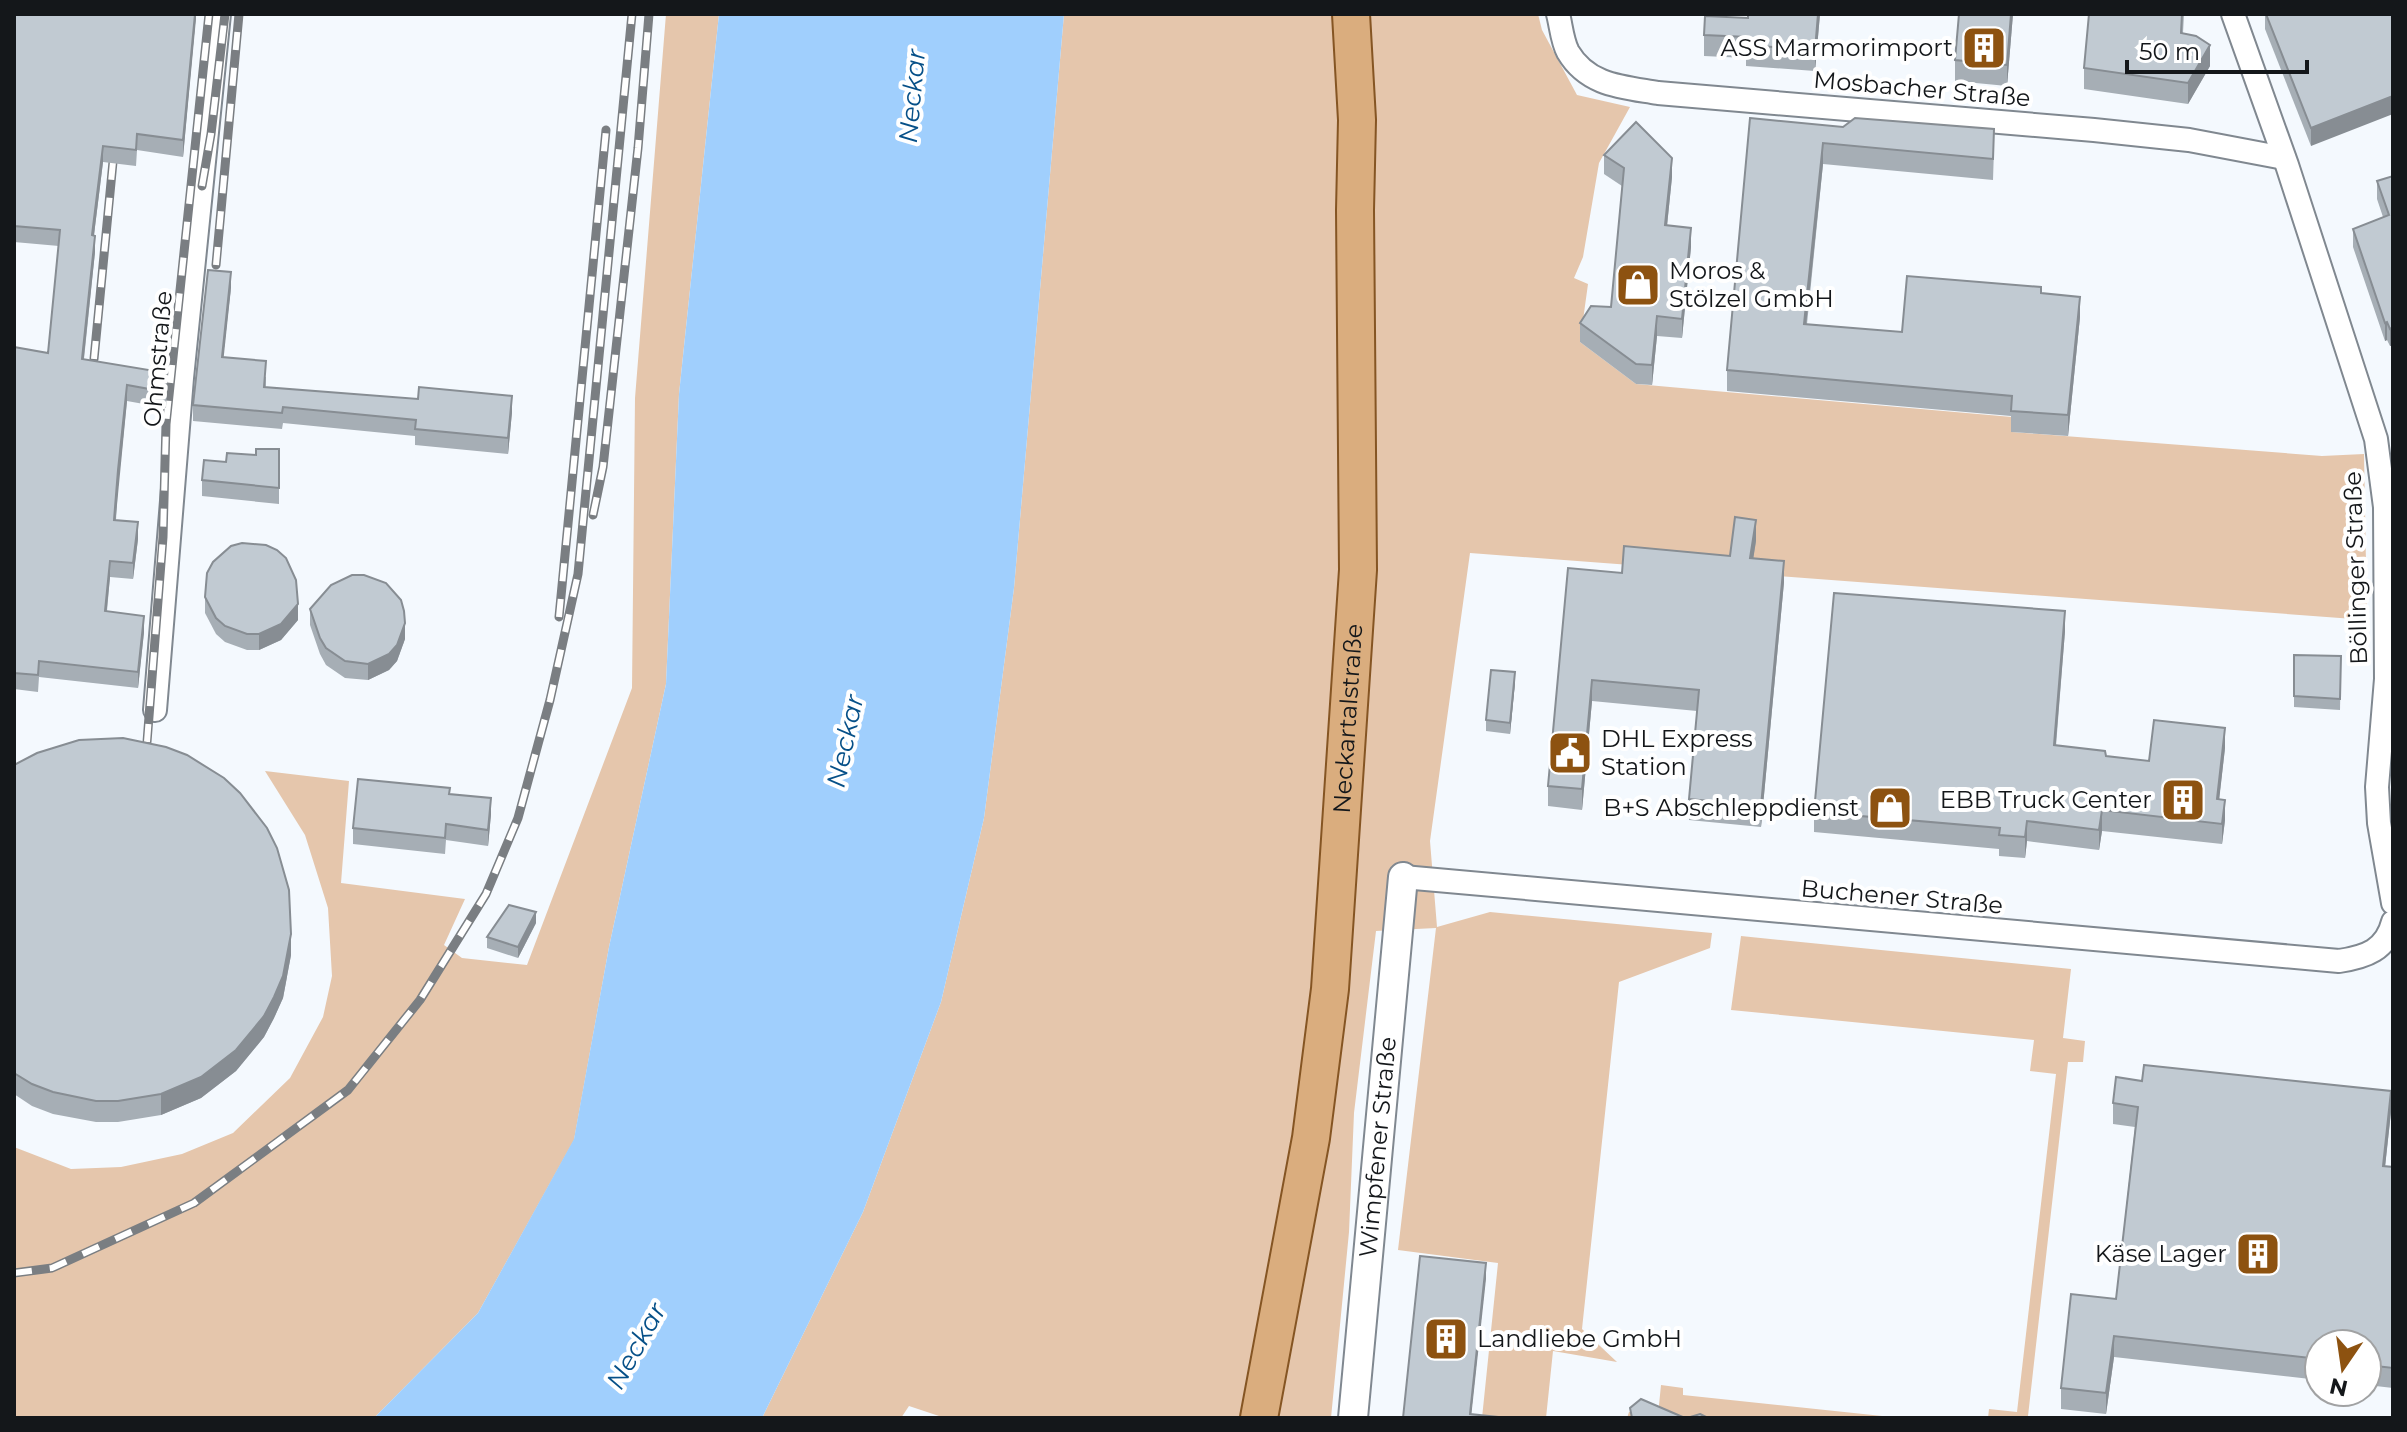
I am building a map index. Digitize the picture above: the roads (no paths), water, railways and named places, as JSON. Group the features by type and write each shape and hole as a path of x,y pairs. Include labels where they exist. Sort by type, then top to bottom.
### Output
{"main road":[{"name":"Neckartalstraße","path":"1259,1418 1311,1138 1330,989 1358,570 1357,120 1351,14"}],"street":[{"name":"Ohmstraße","path":"155,710 182,378 219,14"},
{"name":"Mosbacher Straße","path":"1558,14 1568,51 1591,78 1613,86 1658,93 2126,133 2189,140 2284,158"},
{"name":"Böllinger Straße","path":"2233,14 2284,158 2376,439 2389,507 2386,679 2377,787 2379,823 2393,903"},
{"name":"Buchener Straße","path":"1403,877 2325,960 2362,958 2379,949 2392,932"},
{"name":"Wimpfener Straße","path":"1353,1418 1403,877"}],"water":[{"name":"Neckar","path":"719,14 1064,14 1014,588 984,818 941,1002 863,1212 762,1418 374,1418 478,1313 574,1139 609,947 666,684 679,394"}],"railway":[{"path":"147,742 163,537 166,424 209,14"},
{"path":"202,186 225,14"},
{"path":"216,265 239,14"},
{"path":"14,1273 52,1268 194,1203 348,1090 420,1000 486,894 518,818 550,700 578,574 632,14"},
{"path":"593,515 603,467 638,148 649,14"},
{"path":"559,617 606,130"},
{"path":"94,359 115,141"}],"place":[{"name":"ASS Marmorimport","path":"1984,48"},
{"name":"Moros & Stölzel GmbH","path":"1638,285"},
{"name":"DHL Express Station","path":"1570,753"},
{"name":"EBB Truck Center","path":"2183,800"},
{"name":"B+S Abschleppdienst","path":"1890,808"},
{"name":"Käse Lager","path":"2258,1254"},
{"name":"Landliebe GmbH","path":"1446,1339"}]}
